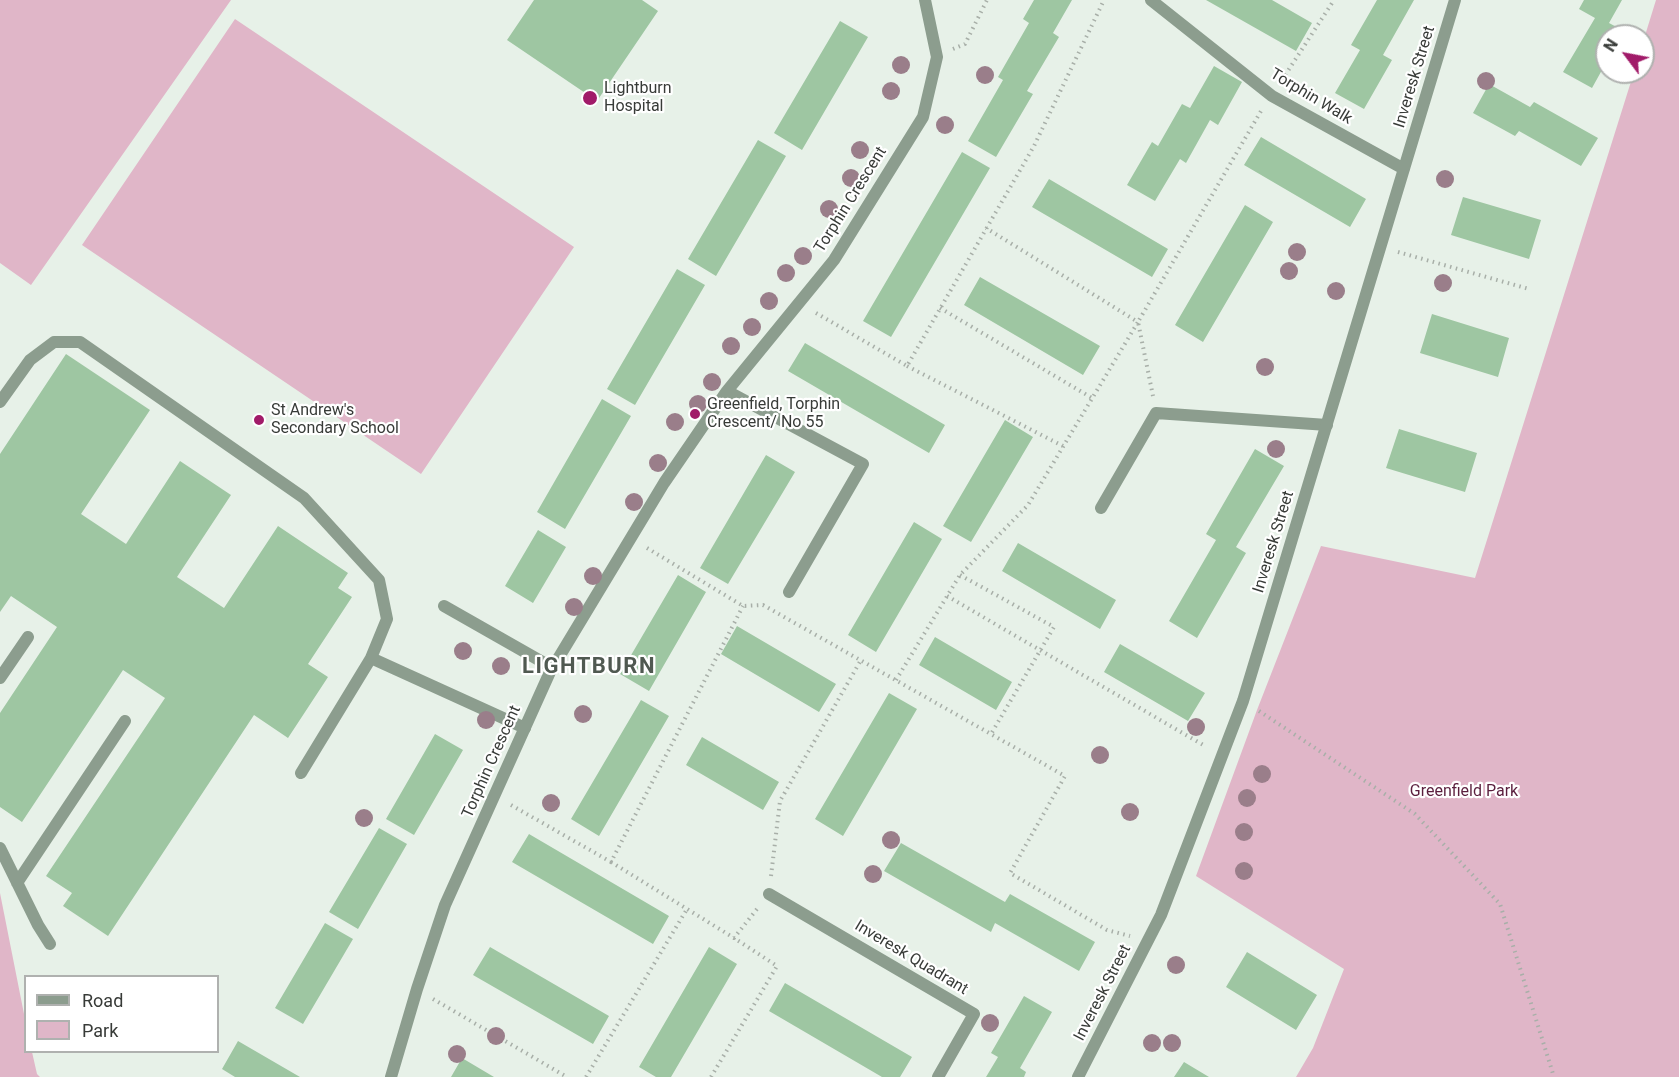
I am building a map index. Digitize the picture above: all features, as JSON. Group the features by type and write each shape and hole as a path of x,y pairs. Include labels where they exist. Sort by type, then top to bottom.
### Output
{"street":[{"name":"Torphin Crescent","path":"391,1077 445,905 553,668 664,483 727,391 834,260 922,117 937,57 925,0"},
{"name":"Torphin Walk","path":"1151,0 1272,96 1404,169"},
{"name":"Inveresk Street","path":"1078,1077 1161,915 1243,701 1455,0"},
{"path":"0,402 30,360 54,342 80,342 304,498 379,580 387,619 371,658 301,773"},
{"path":"727,391 863,464 789,592"},
{"path":"1101,508 1156,413 1327,425"},
{"path":"444,606 553,668"},
{"path":"0,678 28,637"},
{"path":"371,658 525,728"},
{"path":"17,883 125,721"},
{"path":"0,848 38,925 50,944"},
{"name":"Inveresk Quadrant","path":"769,894 974,1014 938,1077"}],"path":[{"path":"937,57 965,44 987,0"},
{"path":"907,366 1034,146 1104,0"},
{"path":"896,680 960,575 1028,505 1265,104 1334,0"},
{"path":"986,228 1138,322 1156,413"},
{"path":"1380,246 1529,290"},
{"path":"799,303 907,366 1063,446"},
{"path":"940,308 1092,398"},
{"path":"631,538 743,606 763,605 1065,776 1010,873 1107,930 1148,940"},
{"path":"960,575 1054,627 992,734"},
{"path":"947,596 1222,755"},
{"path":"611,862 743,606"},
{"path":"734,938 769,894 780,801 861,660"},
{"path":"1243,701 1415,814 1500,904 1554,1077"},
{"path":"495,795 611,862 777,966 711,1077"},
{"path":"586,1077 687,909"},
{"path":"417,989 567,1077"}],"green space":[{"path":"0,0 231,0 31,285 0,263"},
{"name":"Greenfield Park","path":"1656,0 1679,0 1679,1077 1296,1077 1313,1048 1344,969 1196,876 1321,546 1475,578 1630,84 1655,84 1655,24 1649,24"},
{"path":"235,19 574,247 421,474 82,245"},
{"path":"0,893 24,1014 24,1053 32,1053 37,1074 40,1077 0,1077"}],"building":[{"path":"534,0 642,0 658,11 597,101 507,40"},
{"path":"1034,0 1072,0 1053,33 1059,37 1027,91 1033,94 996,157 968,141 1003,80 998,77 1029,23 1023,19"},
{"path":"1206,0 1272,0 1312,23 1296,51"},
{"path":"1377,0 1414,0 1383,55 1392,60 1364,109 1335,93 1360,50 1351,45"},
{"path":"1584,0 1622,0 1609,23 1611,24 1595,24 1595,83 1592,88 1563,72 1595,18 1579,9"},
{"path":"840,21 868,37 802,150 774,133"},
{"path":"1214,66 1242,82 1218,125 1210,120 1186,163 1180,159 1155,201 1127,185 1152,142 1158,146 1182,104 1190,108"},
{"path":"1489,84 1530,107 1534,102 1598,138 1581,166 1519,131 1515,136 1473,113"},
{"path":"1261,137 1366,199 1350,227 1244,165"},
{"path":"758,140 786,156 716,276 688,259"},
{"path":"962,152 990,168 891,337 863,321"},
{"path":"1049,179 1168,249 1152,277 1032,207"},
{"path":"1463,197 1541,220 1529,259 1451,235"},
{"path":"1245,205 1273,222 1203,342 1175,325"},
{"path":"677,269 705,285 635,405 607,389"},
{"path":"980,277 1100,346 1083,375 964,305"},
{"path":"1432,314 1509,338 1498,377 1420,353"},
{"path":"805,343 945,425 929,453 788,371"},
{"path":"66,354 150,410 81,514 126,544 180,461 231,495 177,577 224,608 278,526 348,573 338,588 352,597 308,664 328,677 288,738 254,715 108,936 63,906 72,893 46,876 165,698 123,670 22,822 0,807 0,713 57,627 11,596 0,612 0,454"},
{"path":"602,399 631,416 565,529 537,512"},
{"path":"1005,420 1033,437 971,542 943,526"},
{"path":"1399,429 1477,453 1465,492 1386,468"},
{"path":"1255,449 1284,466 1236,547 1246,553 1197,638 1169,621 1216,540 1206,534"},
{"path":"766,455 795,472 728,584 700,568"},
{"path":"914,522 942,539 876,652 848,635"},
{"path":"538,530 566,547 533,603 505,586"},
{"path":"1018,543 1116,600 1100,629 1002,571"},
{"path":"678,575 706,592 649,691 620,674"},
{"path":"737,626 836,684 819,712 721,654"},
{"path":"935,637 1012,682 996,710 919,665"},
{"path":"1120,644 1205,693 1188,721 1104,672"},
{"path":"889,693 917,709 843,836 815,819"},
{"path":"641,700 669,716 599,836 571,819"},
{"path":"435,734 463,750 414,835 386,819"},
{"path":"702,737 779,782 763,810 686,765"},
{"path":"379,828 407,844 358,929 329,912"},
{"path":"529,834 669,916 653,944 512,862"},
{"path":"901,843 1005,902 1010,894 1095,942 1079,971 995,923 991,932 884,871"},
{"path":"325,923 353,939 303,1024 275,1008"},
{"path":"490,947 609,1016 593,1044 473,975"},
{"path":"709,947 737,964 671,1077 656,1077 639,1067"},
{"path":"1247,952 1317,995 1296,1030 1226,987"},
{"path":"785,983 912,1057 900,1077 882,1077 769,1011"},
{"path":"1024,996 1052,1012 1020,1068 1026,1072 1024,1077 986,1077 998,1057 991,1053"},
{"path":"238,1041 300,1077 235,1077 222,1069"},
{"path":"462,1058 494,1077 451,1077"},
{"path":"1184,1062 1209,1077 1174,1077"}],"place":[{"name":"Lightburn Hospital","path":"590,98"},
{"name":"Greenfield, Torphin Crescent/ No 55","path":"695,414"},
{"name":"St Andrew's Secondary School","path":"259,420"}],"district":[{"name":"LIGHTBURN","path":"589,667"}]}
